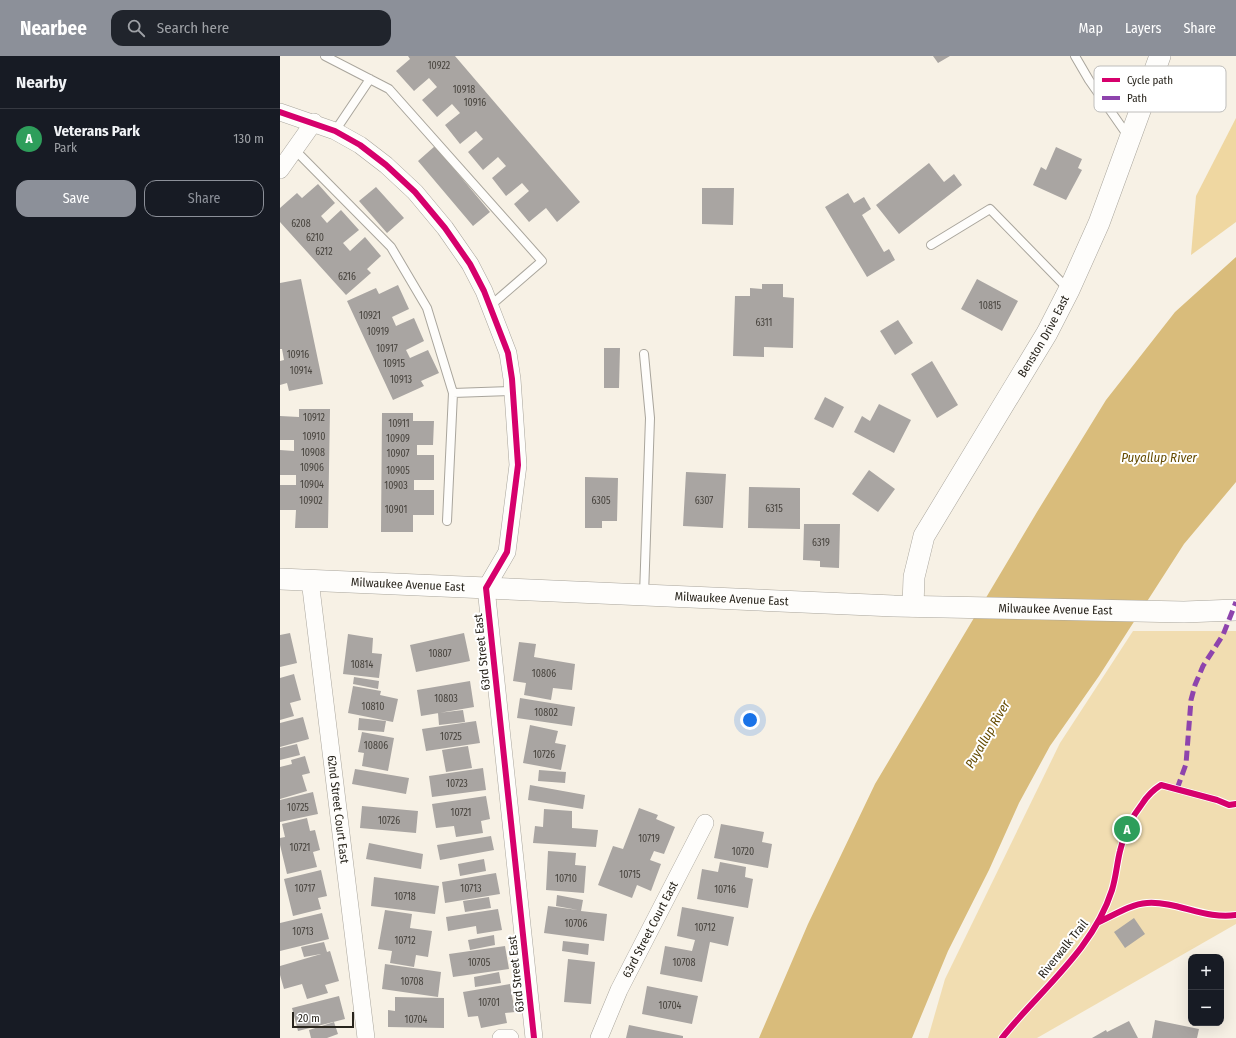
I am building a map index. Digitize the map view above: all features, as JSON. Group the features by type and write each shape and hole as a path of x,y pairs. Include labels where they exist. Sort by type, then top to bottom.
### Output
{"street":[{"name":"Benston Drive East","path":"1156,66 1160,56"},
{"path":"280,112 314,122 334,131 360,145 386,165 415,192 445,228 476,275 490,306 508,353 513,391 518,465 507,552 486,588"},
{"name":"Benston Drive East","path":"913,606 914,577 924,536 1047,333 1069,290 1099,223 1140,112"},
{"path":"280,170 314,122"},
{"name":"Milwaukee Avenue East","path":"280,579 644,596 936,607 1184,612 1236,610"},
{"name":"62nd Street Court East","path":"310,580 366,1038"},
{"name":"63rd Street East","path":"486,588 534,1038"},
{"name":"63rd Street Court East","path":"599,1038 619,990 705,823"},
{"path":"501,1038 510,1038"}],"lane":[{"path":"325,56 389,89 542,261 490,306"},
{"path":"1075,56 1094,87"},
{"path":"334,131 370,79"},
{"path":"1112,112 1130,138"},
{"path":"295,150 391,247 427,308 453,393 447,521"},
{"path":"931,245 990,208 1069,290"},
{"path":"644,354 650,418 644,596"},
{"path":"453,393 513,391"}],"shaded area":[{"path":"1236,118 1236,222 1191,255 1196,196"},
{"path":"1133,631 1236,631 1236,924 1037,1038 928,1038 945,979 1060,743"}],"water":[{"name":"Puyallup River","path":"1236,257 1236,482 1184,544 1099,676 1050,746 1019,803 989,870 948,951 912,1038 759,1038 808,924 875,784 1037,512 1106,400 1175,312"}],"building":[{"path":"408,56 455,56 580,202 557,222 546,208 529,222 514,204 529,191 522,183 506,196 492,178 506,166 498,157 483,170 468,152 483,139 476,131 460,144 445,125 460,113 452,104 437,117 422,100 437,87 429,78 414,91 396,71 410,59"},
{"path":"933,56 950,56 938,63"},
{"path":"435,146 490,212 473,226 418,161"},
{"path":"1056,147 1082,159 1078,168 1082,170 1066,200 1033,185 1041,167 1046,170"},
{"path":"929,163 944,182 954,174 962,185 899,234 876,205"},
{"path":"318,184 335,203 321,216 327,223 341,210 359,230 343,243 350,251 365,237 381,256 367,269 371,273 346,295 280,222 280,208 297,193 302,198"},
{"path":"376,187 404,218 387,233 359,201"},
{"path":"702,188 734,188 733,225 702,224"},
{"path":"848,193 854,203 864,197 871,209 862,215 884,252 889,249 895,260 867,277 825,207"},
{"path":"301,279 323,384 289,391 287,383 280,385 280,361 284,360 282,349 280,349 280,283"},
{"path":"977,279 1018,301 1002,331 961,309"},
{"path":"762,284 783,284 783,297 794,298 793,348 764,347 764,357 733,356 735,296 750,296 750,288 762,289"},
{"path":"398,285 409,309 392,317 396,326 414,318 424,341 406,350 410,358 428,350 439,373 421,381 424,386 393,400 347,301 376,288 379,294"},
{"path":"898,320 913,343 895,355 880,331"},
{"path":"604,348 620,348 619,388 604,388"},
{"path":"932,361 958,405 937,418 911,374"},
{"path":"825,397 844,407 833,428 814,419"},
{"path":"879,404 911,420 894,453 854,432 862,416 870,421"},
{"path":"299,409 330,409 328,528 295,528 296,510 280,510 280,485 296,485 296,475 280,475 280,450 294,451 294,440 280,440 280,416 299,417"},
{"path":"382,413 413,413 413,421 434,421 433,445 417,445 417,455 434,455 434,480 414,480 414,490 434,490 434,515 413,515 413,532 381,532"},
{"path":"869,470 895,489 878,512 852,494"},
{"path":"686,472 726,474 723,528 683,526"},
{"path":"585,477 618,478 617,521 602,521 602,528 585,528"},
{"path":"749,487 800,488 800,529 748,528"},
{"path":"804,524 840,524 839,568 820,567 820,561 803,560"},
{"path":"290,633 297,663 280,667 280,635"},
{"path":"464,633 470,661 416,672 410,645"},
{"path":"348,634 373,638 372,653 382,654 379,678 343,674"},
{"path":"519,642 536,644 534,657 575,664 572,690 553,688 551,700 524,695 526,683 513,681"},
{"path":"294,674 301,700 290,703 294,716 280,720 280,678"},
{"path":"354,677 379,681 378,689 353,684"},
{"path":"470,681 474,707 421,716 417,690"},
{"path":"353,686 381,691 380,695 398,699 393,722 348,713"},
{"path":"520,698 575,707 572,726 517,718"},
{"path":"463,710 465,722 439,725 438,713"},
{"path":"303,717 309,739 280,747 280,723"},
{"path":"359,718 386,721 384,732 358,730"},
{"path":"476,721 480,743 426,751 422,729"},
{"path":"530,725 558,731 555,743 566,745 561,770 523,763"},
{"path":"362,732 394,738 388,771 362,766 364,753 358,752"},
{"path":"297,744 300,755 280,760 280,748"},
{"path":"468,746 472,768 446,772 442,750"},
{"path":"305,756 310,773 302,775 307,791 280,799 280,767 292,764 291,760"},
{"path":"483,768 486,790 432,797 429,776"},
{"path":"355,769 409,778 406,794 352,784"},
{"path":"539,770 566,772 565,783 538,781"},
{"path":"530,785 585,795 583,809 528,800"},
{"path":"313,792 318,814 280,822 280,800"},
{"path":"486,796 490,819 481,821 483,833 456,837 454,826 436,828 432,804"},
{"path":"362,806 418,811 416,833 360,828"},
{"path":"639,808 658,815 656,819 675,827 664,854 654,851 650,860 661,864 651,891 637,885 632,898 598,885 613,846 623,849"},
{"path":"544,809 572,811 572,828 598,830 596,847 533,843 535,826 543,827"},
{"path":"307,818 310,831 315,830 320,850 313,852 317,867 287,874 280,845 280,838 285,837 282,824"},
{"path":"721,824 764,832 762,842 772,844 768,868 714,858"},
{"path":"491,836 494,850 440,860 437,845"},
{"path":"369,843 423,854 421,869 366,859"},
{"path":"548,851 576,853 575,865 586,866 584,893 546,890"},
{"path":"484,859 486,871 460,876 458,864"},
{"path":"720,862 746,867 745,877 753,879 748,908 697,899 702,869 718,872"},
{"path":"321,870 327,896 318,898 321,909 293,916 284,879"},
{"path":"496,873 500,894 445,903 442,882"},
{"path":"374,877 439,886 435,914 371,906"},
{"path":"557,895 583,900 581,911 607,914 604,941 544,933 548,906 578,910 556,906"},
{"path":"489,897 491,908 465,912 463,901"},
{"path":"682,907 734,917 728,946 710,942 702,982 660,974 665,946 692,951 695,940 677,936"},
{"path":"498,909 502,930 477,934 476,926 448,931 446,917"},
{"path":"385,910 412,914 410,928 432,931 428,957 416,955 414,967 390,963 392,951 378,949"},
{"path":"322,913 329,939 280,951 280,923"},
{"path":"1134,918 1145,934 1125,948 1114,932"},
{"path":"494,935 495,945 470,950 468,940"},
{"path":"563,941 589,944 588,955 562,951"},
{"path":"324,942 327,952 330,951 339,981 325,985 328,993 307,999 302,984 284,989 280,975 280,966 321,954 304,957 301,947"},
{"path":"505,946 509,969 453,977 449,954"},
{"path":"568,959 595,962 591,1004 564,1002"},
{"path":"385,964 441,972 438,997 382,989"},
{"path":"499,972 501,983 475,987 474,977"},
{"path":"510,984 515,1012 505,1013 507,1023 481,1028 478,1016 468,1017 463,992"},
{"path":"647,986 698,996 692,1024 642,1014"},
{"path":"339,996 345,1019 298,1031 292,1008"},
{"path":"395,997 444,998 444,1028 388,1027 388,1010 395,1011"},
{"path":"1155,1020 1199,1029 1197,1038 1152,1038"},
{"path":"1129,1021 1138,1038 1092,1038 1106,1030 1107,1032"},
{"path":"334,1022 338,1034 327,1038 311,1038 309,1030"},
{"path":"629,1025 683,1036 683,1038 626,1038"}],"marked path":[{"path":"1177,789 1186,764 1191,700 1195,685 1203,666 1223,635 1236,602"}],"cycle path":[{"path":"280,112 335,131 360,145 386,165 415,192 445,228 470,264 484,291 508,353 512,379 518,465 507,552 486,588 534,1038"},
{"name":"Riverwalk Trail","path":"1002,1038 1079,951 1092,932 1103,912 1112,890 1120,851 1128,826 1150,793 1161,785 1217,800 1229,805 1236,804"},
{"path":"1099,922 1129,908 1147,903 1158,903 1214,915 1236,915"}],"place":[{"name":"Veterans Park","path":"1127,829"}]}
